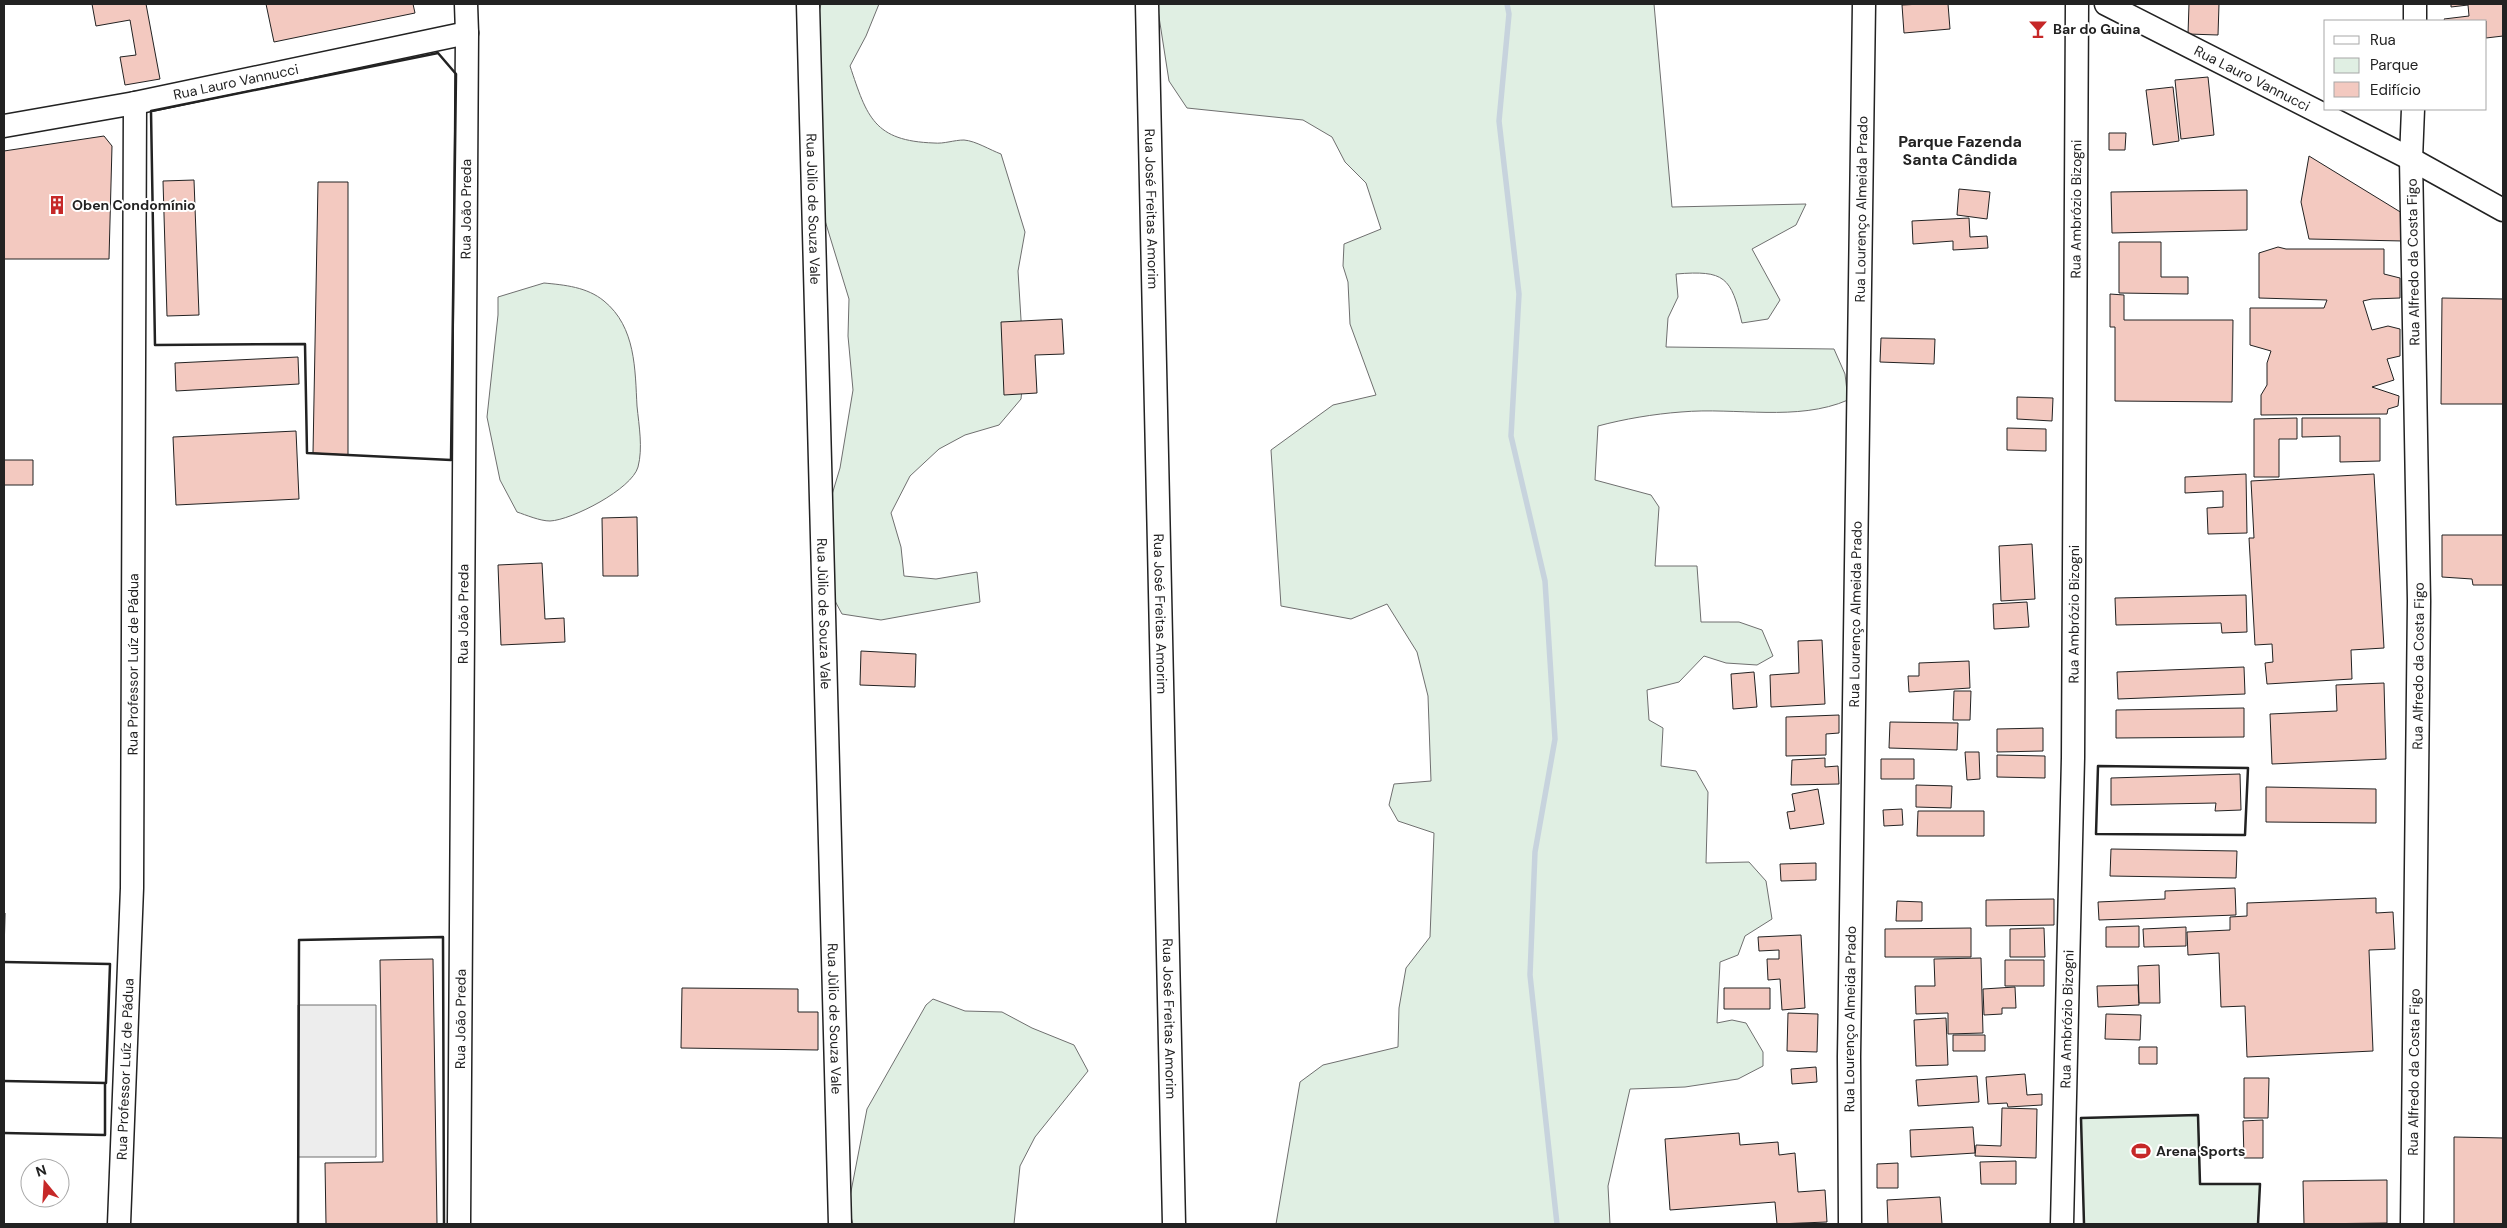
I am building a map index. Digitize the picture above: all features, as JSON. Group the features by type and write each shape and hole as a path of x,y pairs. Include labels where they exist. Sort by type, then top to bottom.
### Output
{"street":[{"name":"Rua João Preda","path":"459,1224 466,4"},
{"name":"Rua Jùlio de Souza Vale","path":"808,4 840,1224"},
{"name":"Rua José Freitas Amorim","path":"1147,4 1174,1224"},
{"name":"Rua Lourenço Almeida Prado","path":"1850,1224 1849,1057 1864,4"},
{"name":"Rua Ambrózio Bizogni","path":"2062,1224 2074,758 2077,4"},
{"name":"Rua Lauro Vannucci","path":"2106,4 2411,159 2503,210"},
{"path":"2415,4 2415,20"},
{"name":"Rua Lauro Vannucci","path":"4,126 135,103 467,33"},
{"name":"Rua Professor Luíz de Pádua","path":"119,1224 132,888 135,103"},
{"name":"Rua Alfredo da Costa Figo","path":"2412,1224 2419,601 2411,159 2413,110"}],"green space":[{"path":"821,4 879,4 866,36 850,66 868,112 876,123 898,137 934,143 964,140 1001,154 1025,232 1018,271 1024,368 1021,399 999,425 965,435 939,449 910,476 891,513 901,547 904,576 936,579 977,572 980,602 881,620 842,614 828,588 816,548 840,468 853,390 848,336 849,299 808,165 812,41"},
{"path":"1157,4 1654,4 1672,207 1806,204 1796,225 1752,249 1780,300 1768,319 1742,323 1734,295 1729,286 1716,276 1692,273 1676,274 1678,297 1668,318 1666,347 1834,349 1845,374 1848,400 1828,407 1808,410 1787,412 1681,412 1639,417 1598,426 1595,480 1651,495 1659,507 1655,566 1697,566 1701,622 1739,622 1762,630 1773,656 1757,665 1726,663 1704,656 1679,682 1647,690 1649,720 1663,728 1661,766 1696,771 1708,792 1706,863 1749,862 1766,881 1772,919 1745,936 1738,955 1720,962 1717,1023 1732,1020 1746,1023 1763,1052 1763,1066 1738,1079 1685,1087 1630,1089 1608,1186 1610,1224 1276,1224 1300,1082 1323,1065 1398,1047 1399,1008 1406,968 1430,937 1434,833 1398,821 1389,805 1394,784 1431,781 1428,696 1417,652 1387,604 1351,619 1281,606 1271,450 1333,405 1376,395 1350,324 1348,282 1343,266 1344,244 1381,229 1366,183 1345,162 1332,137 1303,120 1187,108 1169,81"},
{"path":"544,283 583,290 597,296 615,312 628,336 632,350 640,429 638,467 625,485 586,509 550,521 517,512 500,480 487,417 498,315 498,297"},
{"path":"933,999 965,1011 1002,1012 1032,1028 1074,1045 1088,1071 1035,1137 1020,1166 1014,1224 853,1224 848,1207 867,1109 926,1005"},
{"name":"Arena Sports","path":"2198,1115 2200,1184 2260,1184 2258,1224 2084,1224 2081,1118"}],"shaded area":[{"path":"298,1005 376,1005 376,1157 298,1157"}],"building":[{"path":"92,4 146,4 160,79 125,85 120,57 136,55 130,20 96,26"},
{"path":"266,4 413,4 415,13 274,42"},
{"path":"1948,4 1950,29 1904,33 1902,5"},
{"path":"2189,4 2219,4 2218,35 2188,34"},
{"path":"2451,4 2503,4 2503,36 2487,38 2487,20 2444,20 2469,16 2468,5 2451,7"},
{"path":"2208,77 2214,135 2181,139 2175,80"},
{"path":"2173,87 2179,141 2153,145 2146,90"},
{"path":"2109,133 2126,133 2125,150 2109,150"},
{"name":"Oben Condomínio","path":"104,136 112,146 109,259 4,259 4,151"},
{"path":"2309,156 2402,213 2403,241 2309,239 2301,202"},
{"path":"194,180 199,315 167,316 163,181"},
{"path":"318,182 348,182 348,455 313,453"},
{"path":"1959,189 1990,192 1987,219 1957,215"},
{"path":"2247,190 2247,230 2112,233 2111,192"},
{"path":"1969,218 1970,237 1987,236 1988,248 1953,250 1953,241 1913,244 1912,221"},
{"path":"2119,242 2161,242 2161,277 2188,277 2188,294 2119,293"},
{"path":"2278,247 2286,249 2384,249 2384,274 2400,278 2400,298 2363,301 2372,330 2388,326 2400,329 2400,356 2387,359 2394,380 2372,387 2399,396 2398,406 2388,409 2387,414 2261,415 2261,395 2267,385 2267,363 2271,351 2250,345 2250,308 2324,308 2327,300 2259,298 2259,253"},
{"path":"2110,294 2124,295 2124,320 2233,320 2232,402 2115,401 2115,327 2110,327"},
{"path":"2442,298 2503,299 2503,404 2441,404"},
{"path":"1062,319 1064,354 1035,355 1037,393 1004,395 1001,322"},
{"path":"1881,338 1935,339 1934,364 1880,362"},
{"path":"298,357 299,384 176,391 175,363"},
{"path":"2017,397 2053,398 2052,421 2017,419"},
{"path":"2297,418 2297,439 2279,439 2279,477 2254,477 2254,419"},
{"path":"2302,418 2380,418 2380,461 2340,462 2340,436 2302,437"},
{"path":"2007,428 2046,429 2046,451 2007,450"},
{"path":"296,431 299,499 176,505 173,437"},
{"path":"4,460 33,460 33,485 4,485"},
{"path":"2246,474 2247,533 2208,534 2207,508 2223,507 2223,491 2185,493 2185,477"},
{"path":"2374,474 2384,648 2351,650 2352,679 2267,684 2265,663 2273,662 2272,644 2255,645 2249,538 2254,538 2251,481"},
{"path":"637,517 638,576 603,576 602,518"},
{"path":"2442,535 2503,535 2503,585 2473,585 2472,579 2442,577"},
{"path":"2032,544 2035,599 2001,601 1999,546"},
{"path":"542,563 545,619 564,618 565,642 501,645 498,565"},
{"path":"2246,595 2247,632 2222,633 2221,623 2116,625 2115,598"},
{"path":"2027,602 2029,627 1994,629 1993,604"},
{"path":"1822,640 1825,704 1771,707 1770,675 1799,673 1798,641"},
{"path":"861,651 916,654 915,687 860,685"},
{"path":"1969,661 1970,688 1909,692 1908,676 1919,676 1919,663"},
{"path":"2244,667 2245,694 2118,699 2117,672"},
{"path":"1754,672 1757,707 1733,709 1731,674"},
{"path":"2384,683 2386,759 2272,764 2270,714 2337,711 2336,685"},
{"path":"1954,691 1971,691 1970,720 1953,720"},
{"path":"2244,708 2244,737 2116,738 2116,710"},
{"path":"1839,715 1839,733 1826,734 1826,755 1786,756 1786,717"},
{"path":"1890,722 1958,723 1957,750 1889,748"},
{"path":"2043,728 2043,751 1997,752 1997,729"},
{"path":"1965,752 1979,752 1980,779 1967,780"},
{"path":"1997,755 2045,756 2045,778 1997,777"},
{"path":"1825,758 1825,767 1838,766 1839,784 1791,785 1792,760"},
{"path":"1881,759 1914,759 1914,779 1881,779"},
{"path":"2240,774 2241,810 2215,811 2216,803 2111,805 2111,778"},
{"path":"1916,785 1952,786 1951,808 1916,807"},
{"path":"2266,787 2376,789 2376,823 2266,822"},
{"path":"1818,789 1824,824 1790,829 1787,812 1795,811 1792,794"},
{"path":"1902,809 1903,825 1884,826 1883,810"},
{"path":"1918,811 1984,811 1984,836 1917,836"},
{"path":"2111,849 2237,851 2236,878 2110,876"},
{"path":"1816,863 1816,880 1781,881 1780,864"},
{"path":"2235,888 2236,915 2099,920 2098,902 2165,899 2165,891"},
{"path":"2376,898 2376,913 2393,912 2395,949 2369,950 2373,1051 2247,1057 2245,1006 2221,1007 2219,953 2188,955 2187,932 2230,930 2230,917 2247,916 2247,903"},
{"path":"2054,899 2054,925 1986,926 1986,900"},
{"path":"1897,901 1922,902 1922,921 1896,921"},
{"path":"4,913 5,913 4,956"},
{"path":"2139,926 2139,947 2106,947 2106,927"},
{"path":"2186,927 2186,946 2144,947 2143,929"},
{"path":"1971,928 1971,957 1885,957 1885,929"},
{"path":"2044,928 2045,957 2010,957 2010,929"},
{"path":"1801,935 1805,1008 1782,1010 1780,979 1768,980 1767,959 1779,959 1779,950 1759,951 1758,937"},
{"path":"1981,958 1983,1033 1948,1034 1948,1013 1916,1014 1915,986 1935,986 1934,959"},
{"path":"433,959 437,1224 326,1224 325,1163 383,1162 380,960"},
{"path":"2005,960 2044,960 2044,986 2005,986"},
{"path":"2159,965 2160,1003 2139,1003 2138,966"},
{"path":"2138,985 2139,1005 2098,1007 2097,986"},
{"path":"2015,987 2016,1008 2002,1008 2002,1014 1984,1015 1983,989"},
{"path":"682,988 798,989 798,1012 818,1012 818,1050 681,1048"},
{"path":"1724,988 1770,988 1770,1009 1724,1009"},
{"path":"1788,1013 1818,1014 1817,1052 1787,1051"},
{"path":"2106,1014 2141,1015 2140,1040 2105,1039"},
{"path":"1946,1018 1948,1065 1916,1066 1914,1020"},
{"path":"1953,1035 1985,1035 1985,1051 1953,1051"},
{"path":"2139,1047 2157,1047 2157,1064 2139,1064"},
{"path":"1816,1067 1817,1082 1792,1084 1791,1069"},
{"path":"2025,1074 2027,1095 2042,1094 2042,1105 2008,1107 2007,1103 1988,1104 1986,1077"},
{"path":"1977,1076 1979,1102 1918,1106 1916,1080"},
{"path":"2244,1078 2269,1078 2268,1118 2244,1118"},
{"path":"2002,1108 2037,1109 2036,1158 1975,1156 1976,1145 2001,1146"},
{"path":"2263,1120 2263,1158 2244,1158 2243,1121"},
{"path":"1973,1127 1975,1153 1911,1157 1910,1130"},
{"path":"1739,1133 1740,1145 1778,1142 1779,1155 1795,1153 1798,1192 1825,1190 1827,1222 1777,1224 1775,1202 1670,1210 1665,1139"},
{"path":"2454,1137 2503,1138 2503,1224 2454,1224"},
{"path":"2016,1161 2016,1184 1981,1184 1980,1162"},
{"path":"1898,1163 1898,1188 1877,1188 1877,1164"},
{"path":"2387,1180 2387,1223 2304,1224 2303,1181"},
{"path":"1940,1197 1942,1224 1888,1224 1887,1200"}],"waterway":[{"path":"1507,4 1509,14 1499,121 1519,294 1511,436 1545,581 1555,739 1535,852 1530,975 1557,1224"}],"wall":[{"path":"438,53 456,74 451,460 307,453 305,344 155,345 151,111 438,53"},
{"path":"2098,766 2248,768 2245,835 2096,834 2098,766"},
{"path":"298,1224 299,940 443,937 444,1224"},
{"path":"4,962 110,964 106,1083 4,1081"},
{"path":"4,1133 105,1135 105,1083"},
{"path":"2084,1224 2081,1118 2198,1115 2200,1184 2260,1184 2258,1224"}],"place":[{"name":"Bar do Guina","path":"2038,29"},
{"name":"Oben Condomínio","path":"57,205"},
{"name":"Arena Sports","path":"2141,1151"}],"district":[{"name":"Parque Fazenda Santa Cândida","path":"1960,150"}]}
